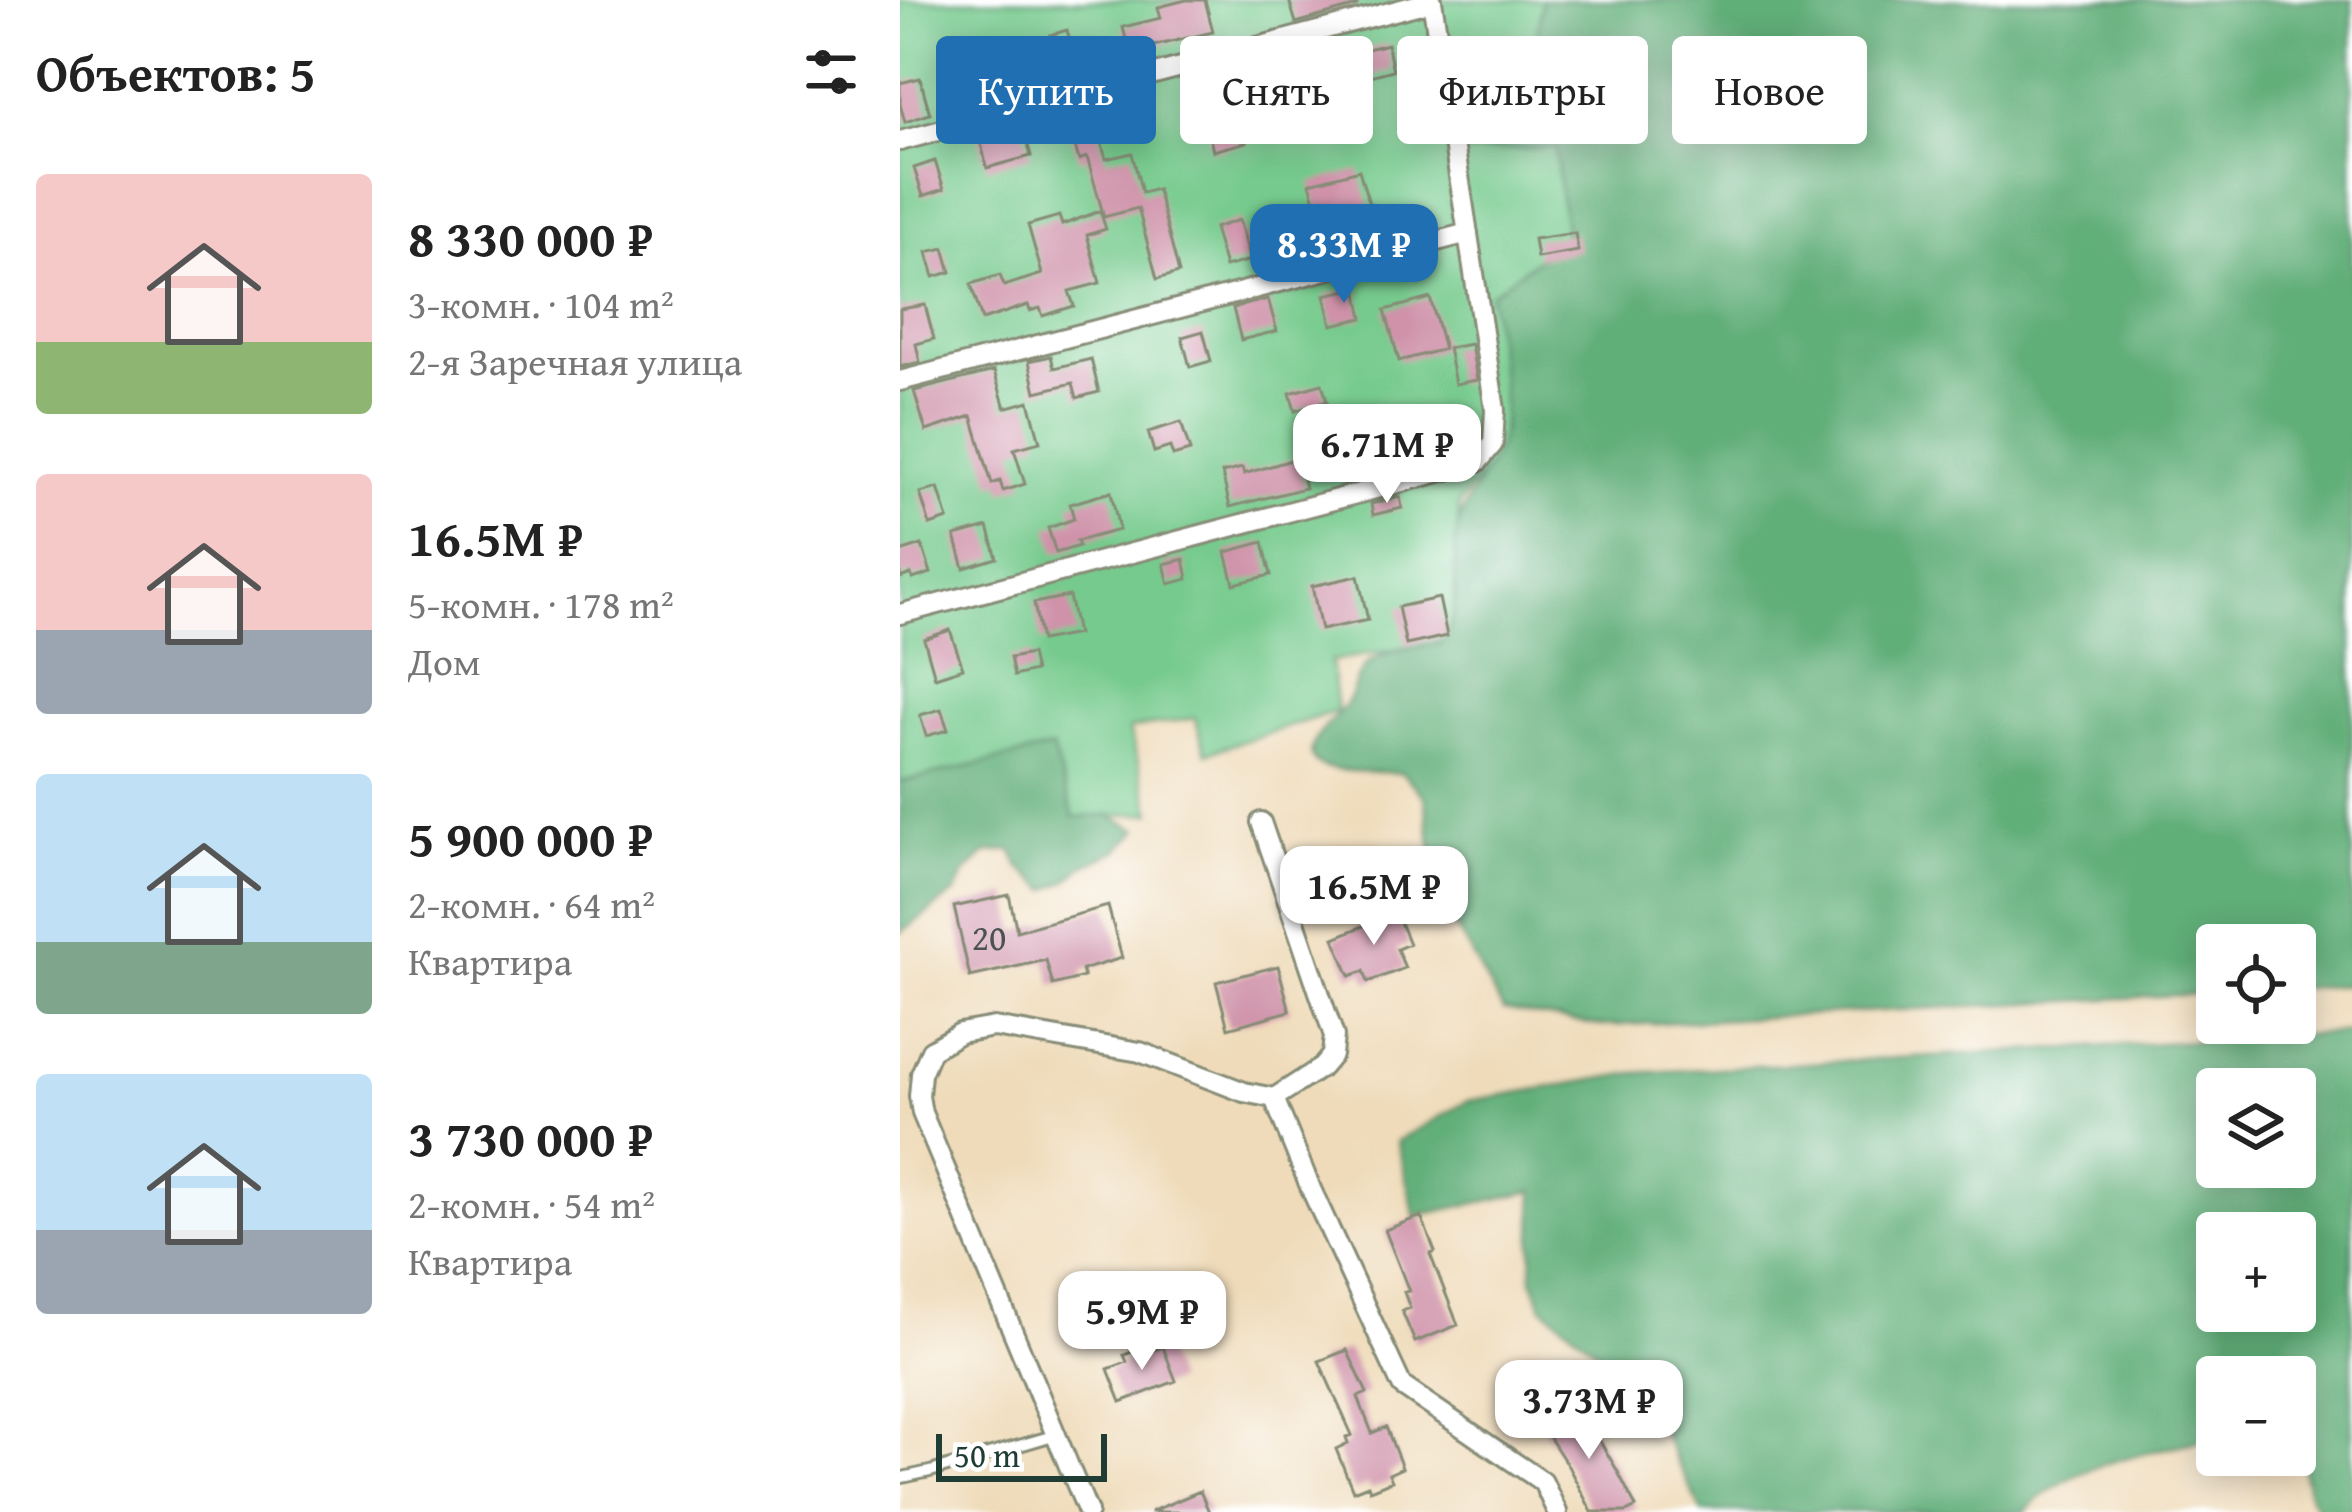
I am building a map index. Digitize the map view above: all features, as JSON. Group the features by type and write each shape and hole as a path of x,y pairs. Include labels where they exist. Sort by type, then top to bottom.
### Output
{"street":[{"path":"900,141 1432,0 1495,410 1493,444 1478,462 900,614"},
{"path":"900,381 1468,233"},
{"path":"1088,1512 922,1113 921,1074 931,1050 960,1033 994,1027 1140,1052 1244,1092 1274,1098 1322,1067 1332,1055 1334,1036 1261,822"},
{"path":"1274,1098 1402,1386 1543,1482 1557,1512"}],"lane":[{"path":"900,1478 1055,1435"}],"green space":[{"path":"900,0 1588,0 1594,36 1397,36 1397,144 1614,144 1657,386 1530,411 1459,504 1453,640 1331,661 1337,711 1206,753 1195,718 1129,729 1152,813 1074,818 1052,748 900,782"},
{"path":"1542,0 2352,0 2352,985 2316,987 2316,924 2196,924 2196,994 1601,1026 1503,1010 1438,895 1425,797 1402,773 1325,767 1312,758 1312,750 1346,704 1368,663 1393,652 1440,644 1448,632 1455,603 1458,526 1496,452 1503,425 1490,294 1566,238 1555,147 1468,152 1467,144 1648,144 1648,36 1537,36"},
{"path":"1052,748 1074,817 1109,815 1138,830 1117,851 1083,866 1048,890 1020,868 1012,850 986,853 964,874 956,892 900,933 900,782"},
{"path":"2352,1032 2352,1512 2319,1512 2305,1476 2316,1476 2316,1356 2196,1356 2196,1442 2089,1470 2044,1495 2025,1512 1702,1512 1644,1396 1542,1306 1532,1278 1534,1191 1415,1216 1397,1141 1468,1101 1634,1073 2196,1041 2316,1044 2316,1034"}],"building":[{"path":"1205,0 1213,32 1180,36 1156,45 1156,36 1125,36 1123,27 1161,18 1158,7"},
{"path":"1289,0 1356,0 1357,6 1296,23"},
{"path":"1387,44 1393,70 1373,75 1373,48"},
{"path":"920,78 930,114 905,122 900,83"},
{"path":"981,144 1028,144 1031,156 987,168"},
{"path":"1074,144 1101,144 1106,159 1132,153 1142,193 1157,189 1179,273 1157,279 1138,208 1104,217 1087,157 1079,160"},
{"path":"1211,144 1239,144 1213,151"},
{"path":"935,161 944,189 923,196 914,168"},
{"path":"1359,170 1374,220 1325,234 1310,183"},
{"path":"1100,211 1106,229 1087,235 1100,283 1069,291 1074,306 1043,316 1040,308 1030,311 1028,305 982,320 971,284 1000,275 1004,286 1042,274 1028,225 1059,216 1062,225"},
{"path":"1239,220 1251,260 1225,267 1214,228"},
{"path":"1575,233 1578,251 1537,258 1534,239"},
{"path":"944,248 951,272 934,277 927,252"},
{"path":"1357,288 1363,318 1332,325 1325,295"},
{"path":"1430,298 1444,349 1399,361 1385,310"},
{"path":"1268,299 1277,331 1241,340 1233,308"},
{"path":"925,305 934,339 916,344 920,362 900,367 900,309"},
{"path":"1203,331 1211,361 1190,367 1182,337"},
{"path":"1471,344 1477,380 1455,384 1448,348"},
{"path":"1051,356 1054,368 1091,359 1099,392 1077,398 1073,383 1036,392 1029,361"},
{"path":"994,371 1005,408 1029,401 1040,442 1014,449 1025,484 1003,491 1000,481 992,484 972,416 926,431 914,391"},
{"path":"1322,384 1327,401 1295,411 1290,393"},
{"path":"1438,417 1445,457 1366,478 1358,476 1351,444 1403,433 1401,423"},
{"path":"1181,422 1190,451 1173,456 1170,447 1154,452 1148,432"},
{"path":"1298,458 1305,488 1230,507 1222,473 1242,468 1244,474"},
{"path":"938,488 948,519 930,525 920,493"},
{"path":"1111,492 1119,530 1077,541 1079,546 1056,553 1048,528 1074,519 1070,504"},
{"path":"1400,497 1402,508 1373,515 1371,504"},
{"path":"988,527 997,558 964,568 955,536"},
{"path":"1263,542 1271,575 1234,584 1226,552"},
{"path":"922,545 931,573 900,578 900,552"},
{"path":"1184,559 1188,579 1169,584 1164,564"},
{"path":"1358,576 1368,620 1321,630 1312,586"},
{"path":"1069,596 1077,634 1041,641 1034,603"},
{"path":"1439,598 1447,636 1406,645 1398,607"},
{"path":"950,630 963,668 935,677 924,639"},
{"path":"1031,654 1035,671 1014,676 1010,658"},
{"path":"941,709 948,730 926,736 920,715"},
{"path":"1009,895 1017,931 1108,906 1122,958 1082,970 1084,977 1053,985 1046,960 970,977 954,907"},
{"path":"1396,913 1409,944 1397,949 1405,968 1368,982 1364,971 1350,976 1334,938"},
{"path":"1278,966 1290,1011 1228,1028 1216,982"},
{"path":"1421,1216 1435,1252 1430,1254 1458,1325 1415,1342 1402,1311 1410,1308 1404,1292 1409,1291 1385,1230"},
{"path":"1147,1346 1149,1352 1163,1347 1176,1381 1121,1402 1108,1369 1127,1362 1124,1355"},
{"path":"1347,1350 1367,1393 1358,1397 1372,1433 1386,1427 1402,1468 1389,1474 1392,1481 1370,1490 1368,1485 1353,1491 1336,1449 1352,1435 1319,1361"},
{"path":"1577,1403 1636,1507 1626,1512 1592,1512 1541,1424"},
{"path":"1200,1491 1209,1512 1150,1512"}]}
